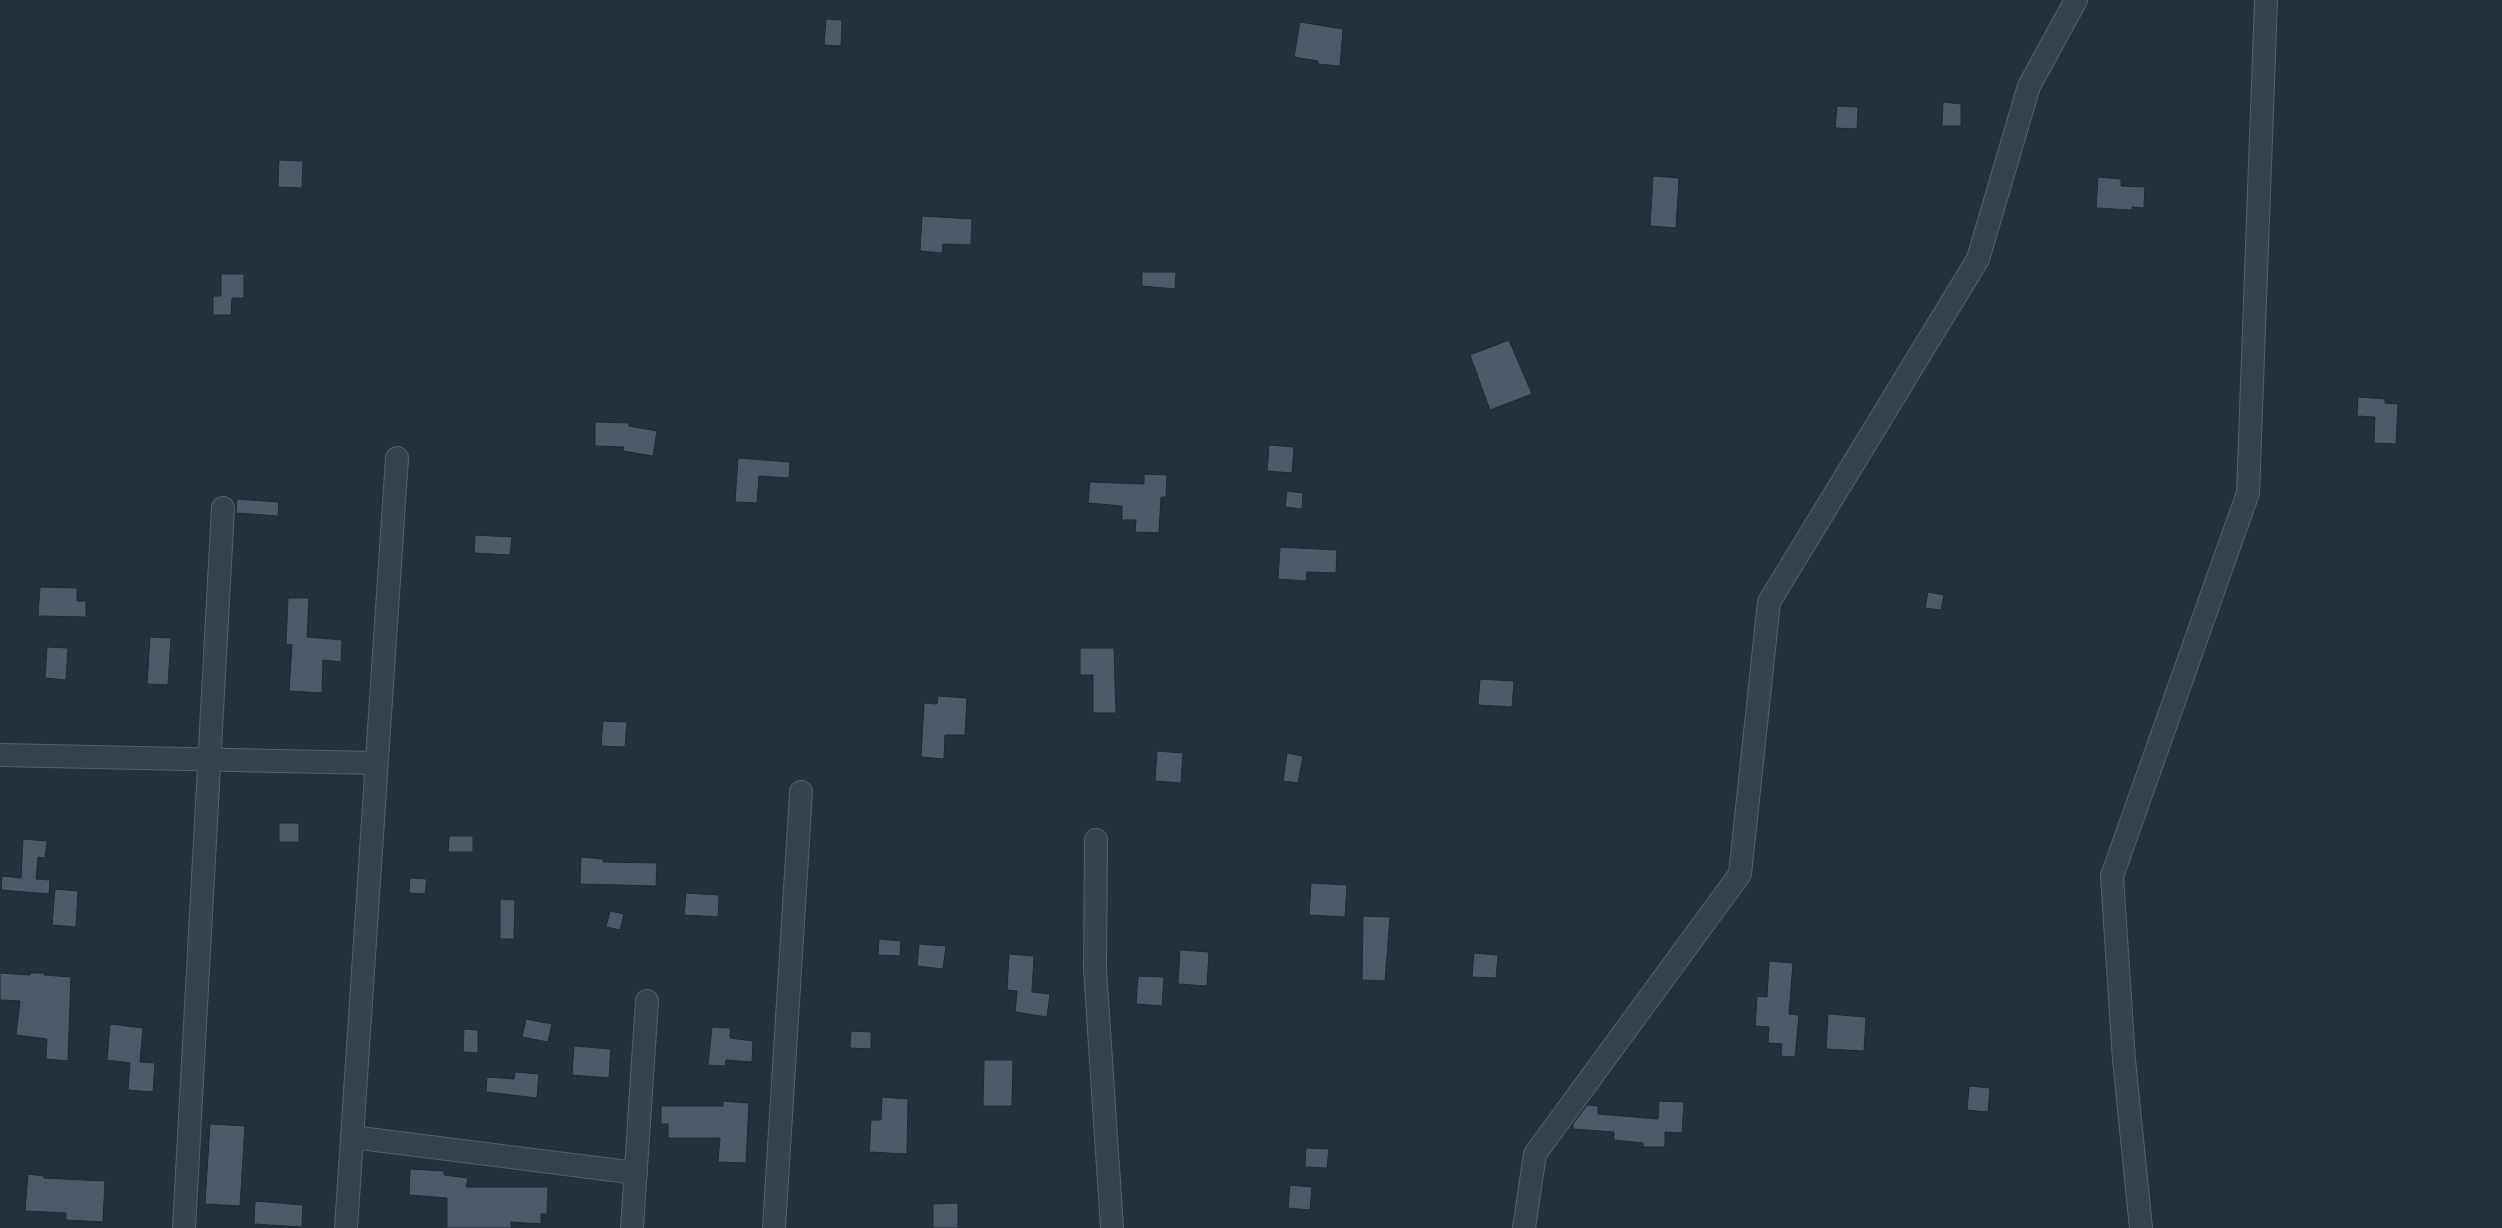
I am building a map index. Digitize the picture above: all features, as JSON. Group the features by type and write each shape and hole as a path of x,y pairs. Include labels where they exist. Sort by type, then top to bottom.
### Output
{"street":[{"path":"1524,1228 1536,1154 1740,874 1769,602 1978,259 2029,86 2076,0"},
{"path":"2141,1228 2124,1060 2112,876 2248,494 2266,0"},
{"path":"346,1228 396,458"},
{"path":"184,1228 222,508"},
{"path":"0,755 376,763"},
{"path":"774,1228 801,792"},
{"path":"1096,840 1095,969 1112,1228"},
{"path":"632,1228 647,1001"},
{"path":"352,1137 636,1173"}],"building":[{"path":"826,19 842,20 841,46 824,45"},
{"path":"1300,22 1343,29 1340,66 1318,64 1318,61 1294,57"},
{"path":"1943,102 1961,104 1961,126 1942,126"},
{"path":"1837,106 1858,107 1857,129 1835,128"},
{"path":"279,160 303,161 302,188 278,187"},
{"path":"1653,176 1679,178 1676,228 1650,226"},
{"path":"2098,177 2121,179 2121,186 2145,187 2144,208 2132,207 2132,210 2096,208"},
{"path":"922,216 972,219 971,245 943,244 942,253 920,251"},
{"path":"1142,272 1176,272 1175,289 1142,286"},
{"path":"221,274 244,274 244,298 232,298 231,315 213,315 213,296 221,296"},
{"path":"1509,340 1532,394 1490,410 1470,355"},
{"path":"2358,397 2385,399 2385,403 2398,404 2396,444 2374,443 2375,417 2357,416"},
{"path":"595,422 629,423 629,426 657,431 653,456 623,451 624,447 595,446"},
{"path":"1269,445 1294,447 1292,473 1267,471"},
{"path":"738,458 790,462 789,478 759,476 757,503 735,502"},
{"path":"1144,474 1167,475 1166,497 1161,497 1159,533 1135,532 1136,520 1122,520 1122,506 1088,503 1090,482 1144,484"},
{"path":"1287,491 1303,493 1302,509 1285,507"},
{"path":"237,499 279,502 278,516 236,513"},
{"path":"475,535 512,537 510,555 474,553"},
{"path":"1280,547 1337,550 1336,573 1307,572 1306,581 1278,579"},
{"path":"40,587 77,588 77,601 86,601 86,617 38,616"},
{"path":"1928,592 1944,595 1941,610 1925,608"},
{"path":"288,598 309,598 307,637 342,640 341,662 323,660 322,693 289,691 292,645 286,644"},
{"path":"150,637 171,638 168,685 147,684"},
{"path":"47,647 68,648 66,680 45,678"},
{"path":"1080,648 1114,648 1116,713 1093,713 1093,675 1080,675"},
{"path":"1480,679 1514,681 1512,707 1478,705"},
{"path":"938,696 967,698 965,735 945,735 944,759 921,757 924,703 937,704"},
{"path":"603,721 627,722 625,747 601,746"},
{"path":"1157,751 1183,753 1181,783 1155,781"},
{"path":"1287,753 1303,756 1298,783 1283,781"},
{"path":"279,823 299,823 299,842 279,842"},
{"path":"449,836 473,836 473,852 448,852"},
{"path":"23,839 47,841 45,858 38,857 36,879 50,880 49,894 1,890 2,876 21,878"},
{"path":"581,857 603,859 603,862 657,863 656,886 580,884"},
{"path":"410,878 427,879 425,894 409,893"},
{"path":"1311,883 1347,885 1345,917 1309,915"},
{"path":"55,889 78,891 76,927 52,925"},
{"path":"686,893 719,895 718,917 684,915"},
{"path":"500,899 515,900 514,939 500,939"},
{"path":"610,911 624,914 620,930 606,927"},
{"path":"1363,916 1390,917 1385,981 1362,980"},
{"path":"879,939 901,941 900,956 878,955"},
{"path":"919,944 946,946 943,969 917,966"},
{"path":"1180,950 1209,952 1207,986 1178,984"},
{"path":"1474,953 1498,955 1496,978 1472,977"},
{"path":"1009,954 1034,956 1032,992 1050,994 1047,1017 1015,1012 1017,991 1007,990"},
{"path":"1769,961 1793,963 1789,1014 1799,1015 1795,1057 1781,1056 1782,1044 1768,1043 1769,1027 1755,1026 1757,996 1767,997"},
{"path":"0,973 30,975 30,973 44,973 44,975 71,977 68,1061 46,1059 47,1039 16,1035 20,1001 0,1000"},
{"path":"1138,976 1164,977 1162,1006 1136,1004"},
{"path":"1828,1014 1866,1017 1864,1051 1826,1049"},
{"path":"526,1019 552,1024 548,1042 522,1037"},
{"path":"110,1024 143,1028 140,1062 155,1063 153,1092 128,1090 130,1063 107,1060"},
{"path":"712,1027 730,1028 730,1038 753,1041 752,1062 726,1060 725,1066 708,1065"},
{"path":"464,1029 478,1030 478,1053 463,1052"},
{"path":"851,1031 871,1032 871,1049 850,1048"},
{"path":"574,1046 611,1049 609,1078 572,1075"},
{"path":"984,1060 1013,1060 1012,1106 983,1106"},
{"path":"515,1072 539,1074 537,1098 486,1092 487,1077 514,1079"},
{"path":"1969,1086 1990,1088 1988,1112 1967,1110"},
{"path":"882,1097 908,1099 907,1154 869,1152 871,1120 881,1120"},
{"path":"723,1101 749,1103 746,1163 718,1162 720,1138 668,1138 668,1124 661,1124 661,1106 723,1106"},
{"path":"1659,1101 1684,1102 1682,1133 1665,1132 1665,1147 1643,1147 1643,1143 1614,1140 1614,1132 1573,1129 1573,1124 1587,1105 1598,1106 1598,1114 1658,1119"},
{"path":"210,1124 245,1126 240,1206 205,1204"},
{"path":"1306,1148 1329,1149 1327,1168 1305,1167"},
{"path":"410,1169 444,1171 444,1175 468,1178 466,1187 548,1187 547,1214 541,1214 541,1224 511,1222 511,1228 447,1228 447,1198 409,1195"},
{"path":"28,1174 44,1176 44,1178 105,1181 103,1222 66,1220 66,1213 25,1211"},
{"path":"1290,1185 1312,1187 1310,1210 1288,1208"},
{"path":"255,1201 303,1205 302,1227 254,1224"},
{"path":"958,1203 958,1228 933,1228 933,1204"}]}
